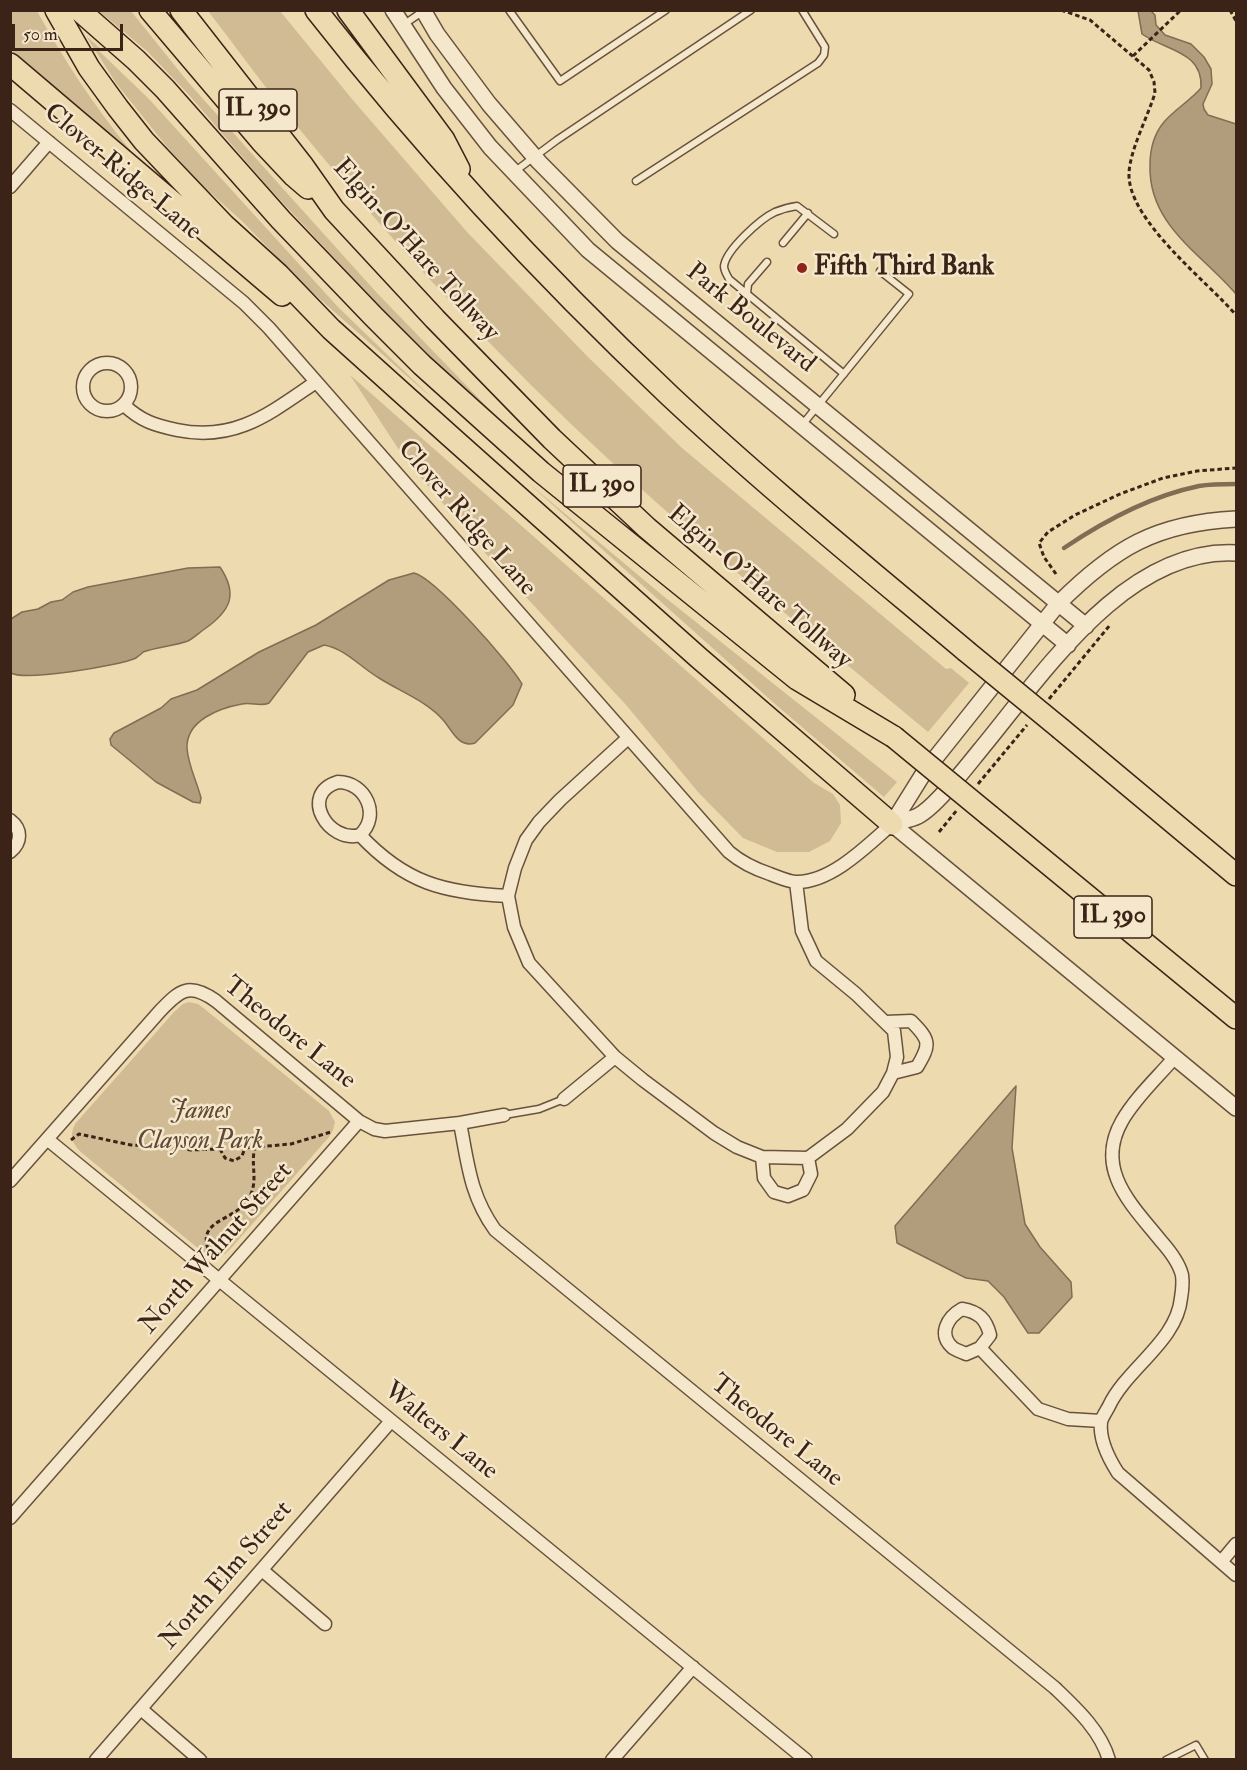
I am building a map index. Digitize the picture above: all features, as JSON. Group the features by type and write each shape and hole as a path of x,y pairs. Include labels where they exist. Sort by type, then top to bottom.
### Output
{"highway":[{"path":"56,10 89,68 144,141 186,187 279,275 331,329 699,658 892,824"},
{"path":"150,10 262,142 294,176 334,210"},
{"name":"Elgin-O'Hare Tollway","path":"181,10 303,166 334,210 435,319 552,439 647,528 894,737 1236,1018"},
{"path":"316,10 401,116 477,201 562,291 671,397 781,496 1236,875"},
{"path":"348,10 444,140 477,201"},
{"path":"86,16 165,89 282,220 381,324 541,472 797,679 894,737"},
{"path":"10,64 275,291 331,329"}],"street":[{"name":"Park Boulevard","path":"393,10 444,88 490,147 588,250 1068,645"},
{"name":"Park Boulevard","path":"423,11 436,34 489,104 535,157 617,241 1086,626"},
{"name":"Clover Ridge Lane","path":"10,110 244,303 269,328 734,856 760,871 796,882"},
{"path":"10,188 49,142"},
{"path":"105,363 122,368 130,381 131,390 124,405 110,411 95,408 89,404 83,390 86,375 90,369 105,363"},
{"path":"124,405 137,417 164,427 189,432 218,433 266,416 316,382"},
{"path":"628,738 587,774 533,829 517,859 508,896 514,927 529,963 615,1057 714,1133 736,1148 762,1157 808,1158 847,1129 883,1092 893,1073 897,1056 894,1031 856,994 816,961 802,931 796,882 815,879 835,869 858,854 892,824 926,771 1058,604 1081,580 1123,549 1152,534 1180,525 1209,520 1236,519"},
{"path":"892,824 920,815 946,791 1068,645 1100,611 1127,589 1158,571 1195,556 1223,552 1236,553"},
{"path":"338,782 349,783 368,800 370,820 360,835 352,837 342,834 323,819 319,801 328,786 338,782"},
{"path":"10,819 19,829 20,836 16,846 10,852"},
{"path":"892,824 1236,1108"},
{"path":"360,835 389,862 429,884 462,893 508,896"},
{"name":"Theodore Lane","path":"47,1139 159,1011 176,994 187,989 201,992 216,1001 359,1121"},
{"path":"886,1022 911,1021 925,1035 927,1051 917,1067 893,1073"},
{"path":"564,1098 615,1057"},
{"path":"1174,1058 1121,1122 1115,1137 1112,1163 1126,1197 1171,1253 1182,1275 1181,1301 1174,1325 1115,1393 1101,1421 1103,1441 1109,1459 1118,1473 1236,1575"},
{"path":"359,1121 368,1127 382,1131 460,1123 504,1115"},
{"name":"North Walnut Street","path":"10,1518 359,1121"},
{"name":"Theodore Lane","path":"460,1123 477,1202 495,1230 1055,1688 1095,1732 1108,1756"},
{"path":"10,1181 47,1139"},
{"name":"Walters Lane","path":"47,1139 806,1760"},
{"path":"762,1157 764,1178 774,1192 788,1196 803,1190 811,1174 808,1158"},
{"path":"980,1348 1038,1409 1068,1419 1101,1421"},
{"name":"North Elm Street","path":"96,1760 391,1421"},
{"path":"1221,1562 1236,1544"},
{"path":"262,1570 325,1624"},
{"path":"612,1760 693,1667"},
{"path":"141,1709 200,1760"}],"lane":[{"path":"509,10 560,81 666,10"},
{"path":"514,172 557,140 751,10"},
{"path":"636,182 818,63 824,55 825,47 802,10"},
{"path":"403,25 423,11"},
{"path":"834,234 797,206 773,213 753,227 727,256 724,268 729,279 844,374"},
{"path":"783,243 808,213"},
{"path":"747,294 748,284 766,262"},
{"path":"801,425 909,294 880,271"},
{"path":"504,1115 539,1109 564,1098"},
{"path":"1166,1760 1197,1745 1205,1760"}],"path":[{"path":"1061,10 1090,20 1149,70 1154,82 1155,93 1129,174 1133,193 1142,212 1163,240 1236,315"},
{"path":"1133,56 1181,10"},
{"path":"1230,10 1236,21"},
{"path":"1056,574 1044,557 1039,543 1048,532 1075,515 1120,494 1163,478 1197,471 1236,468"},
{"path":"1042,707 1113,621"},
{"path":"972,790 1029,723"},
{"path":"939,832 960,806"},
{"path":"245,1148 291,1144 318,1134 333,1132"},
{"path":"71,1140 79,1134 131,1145 191,1150 220,1149"},
{"path":"232,1137 239,1139 245,1148 243,1155 237,1160 229,1160 223,1156 220,1149 224,1141 232,1137"},
{"path":"212,1258 206,1244 208,1232 214,1223 238,1211 248,1200 254,1185 252,1157 255,1147"},
{"path":"243,1155 252,1157"}],"green space":[{"path":"11,11 37,11 80,82 130,150 128,153 11,50"},
{"path":"99,11 131,11 188,82 377,293 491,411 488,414 434,365 269,188 189,95 148,52"},
{"path":"208,11 280,11 352,99 467,232 588,357 682,448 946,669 951,668 969,683 928,732 701,542 532,386 458,310 351,191 273,97"},
{"path":"86,36 149,99 338,307 433,399 304,285 244,223 202,185 167,147 116,83"},
{"path":"350,375 814,783 833,794 840,805 841,823 830,841 809,852 777,852 743,838 698,792 627,706 487,555 405,459"},
{"path":"526,481 662,595 897,782 884,797 775,704"},
{"name":"James Clayson Park","path":"189,1002 198,1004 206,1010 329,1111 335,1122 329,1137 233,1246 225,1254 214,1258 205,1254 82,1153 74,1143 72,1136 75,1124 174,1012"}],"shaded area":[{"path":"1138,11 1151,11 1155,15 1156,25 1165,35 1191,44 1204,57 1211,69 1212,84 1203,104 1204,109 1208,115 1236,124 1236,294 1180,237 1167,222 1158,205 1152,186 1150,165 1153,142 1164,122 1201,88 1200,76 1190,59 1142,34"},
{"path":"220,567 229,585 229,601 226,608 215,621 188,641 143,652 136,658 126,661 93,668 52,674 11,673 11,619 22,612 62,600 73,592 88,587 188,568"},
{"path":"414,573 424,578 454,605 488,641 522,684 513,705 475,743 469,744 461,741 430,708 372,674 346,654 324,645 308,652 269,703 233,706 215,712 198,723 192,730 187,748 201,798 200,803 193,802 156,782 111,745 110,739 114,733 161,708 171,699 197,690 259,652 316,625 389,580"},
{"path":"1016,1086 1012,1148 1025,1224 1040,1247 1071,1282 1072,1297 1039,1333 1028,1333 1004,1297 988,1281 966,1278 897,1243 895,1226"}],"waterway":[{"path":"1064,548 1112,519 1163,496 1199,486 1236,484"}],"place":[{"name":"Fifth Third Bank","path":"802,268"}]}
